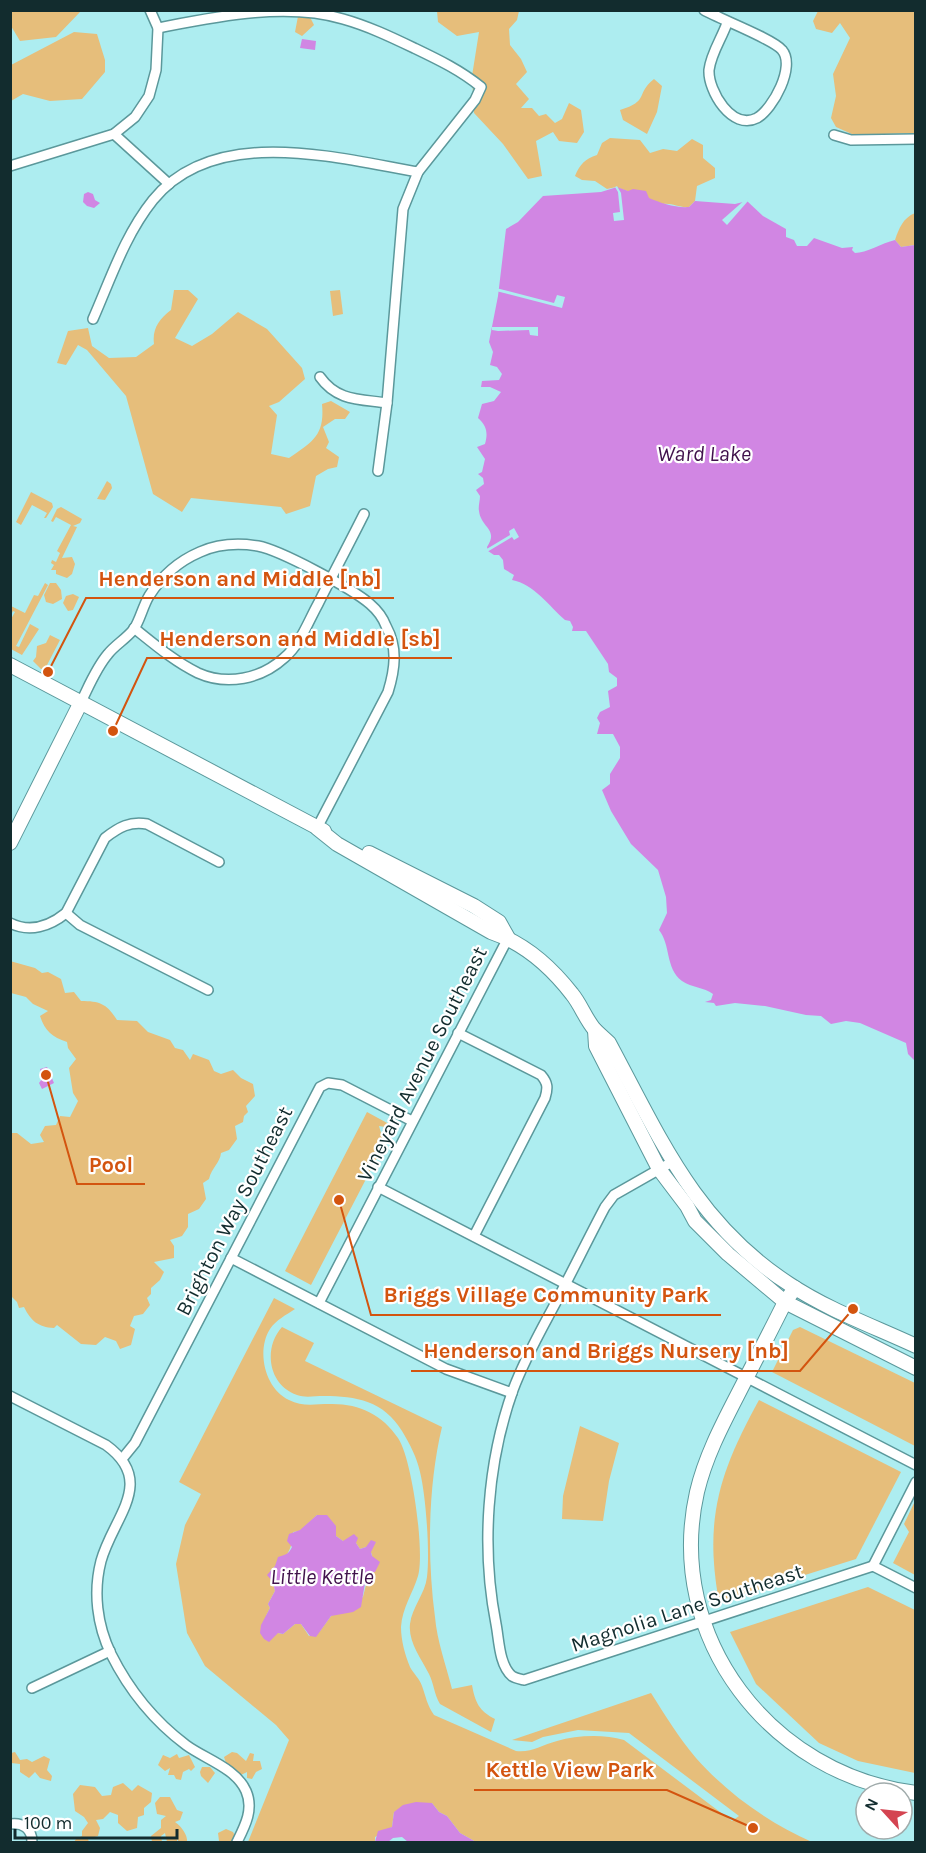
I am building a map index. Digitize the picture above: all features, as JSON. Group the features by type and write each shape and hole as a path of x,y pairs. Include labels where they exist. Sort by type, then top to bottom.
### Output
{"main road":[{"path":"10,665 317,828 357,856 491,932 523,947 549,969 573,995 595,1030 609,1043 672,1162 703,1206 734,1240 751,1256 795,1288 864,1324 915,1346"},
{"path":"10,843 81,702"},
{"path":"595,1030 596,1046 659,1169 687,1206 695,1221 728,1254 785,1302 915,1368"},
{"path":"795,1288 785,1302 717,1435 700,1477 696,1495 692,1550 696,1590 712,1645 732,1681 765,1723 807,1756 847,1776 882,1788 915,1793"}],"street":[{"path":"10,166 114,134 135,117 149,96 156,70 158,28 150,10"},
{"path":"704,10 768,41 782,50 788,61 786,76 764,112 756,118 748,120 732,115 722,106 710,81 709,69 713,55 727,22"},
{"path":"158,28 222,16 266,12 303,12 341,18 386,34 461,71 481,87 475,100 418,172 403,209 387,403 378,471"},
{"path":"114,134 169,184"},
{"path":"834,135 851,140 915,139"},
{"path":"93,319 126,242 154,199 169,184 209,162 234,155 309,153 418,172"},
{"path":"320,377 327,388 344,397 387,403"},
{"path":"134,628 181,663 200,674 219,678 246,679 267,670 285,658 299,639 364,514"},
{"path":"81,702 99,666 134,628 150,595 166,574 182,562 213,548 229,545 260,546 330,579 370,603 387,627 395,656 394,673 388,692 317,828"},
{"path":"10,924 36,929 58,920 66,913 105,838 126,824 136,822 147,824 219,862"},
{"path":"66,913 80,925 208,990"},
{"name":"Vineyard Avenue Southeast","path":"319,1303 508,938"},
{"path":"458,1033 541,1075 548,1089 474,1236"},
{"name":"Brighton Way Southeast","path":"122,1459 135,1443 320,1087 327,1083 342,1085 412,1121"},
{"path":"231,1258 460,1375 512,1393 605,1207 614,1195 672,1162"},
{"path":"378,1187 915,1465"},
{"name":"Magnolia Lane Southeast","path":"512,1393 494,1469 488,1524 493,1609 506,1668 513,1677 524,1680 873,1566"},
{"path":"10,1396 106,1445 122,1459 131,1482 129,1500 105,1550 97,1584 100,1621 110,1650 134,1692 156,1719 199,1755 238,1779 245,1789 249,1803 247,1822 237,1842"},
{"path":"915,1482 873,1566 915,1588"},
{"path":"32,1688 110,1650"},
{"path":"10,1824 17,1823 25,1826 32,1842"}],"shaded area":[{"path":"11,10 81,11 56,37 20,41 11,26"},
{"path":"299,11 342,11 328,19 310,17 314,25 302,36 295,32"},
{"path":"437,11 519,11 517,20 509,29 510,45 521,59 527,72 516,84 529,99 521,108 532,108 539,116 546,114 555,123 562,119 569,103 581,110 584,132 577,143 559,141 553,132 536,141 542,176 528,179 503,144 474,113 472,76 479,32 457,36 438,22"},
{"path":"818,11 915,11 915,133 854,135 836,127 831,118 836,96 833,74 850,38 840,23 832,33 816,29 813,21"},
{"path":"74,32 97,34 105,60 105,72 82,99 50,101 23,94 11,101 11,65"},
{"path":"654,79 662,86 657,112 647,134 623,120 620,110 639,100 648,84"},
{"path":"610,138 640,140 650,153 663,149 677,151 692,139 703,145 703,158 715,168 715,178 697,186 695,201 689,207 685,207 663,204 616,187 607,189 595,181 582,180 575,176 583,162 597,155 602,143"},
{"path":"915,213 915,245 901,247 895,240 898,231 904,221"},
{"path":"174,290 188,290 198,299 175,338 192,346 212,334 238,312 267,329 302,368 305,379 279,402 269,406 277,415 271,454 289,458 310,442 319,431 322,404 331,401 350,412 345,419 335,419 323,427 329,442 326,448 339,457 337,467 316,476 310,506 286,514 281,507 191,498 182,512 153,494 126,396 87,350 78,345 66,365 57,363 68,331 88,328 92,346 109,358 136,357 154,344 157,325 171,310"},
{"path":"340,290 343,314 333,316 330,291"},
{"path":"107,481 112,488 105,500 97,499"},
{"path":"31,492 52,503 53,507 44,518 47,513 32,505 21,525 16,522"},
{"path":"61,507 82,519 80,523 73,526 77,527 62,558 72,557 75,564 72,574 67,578 56,574 56,570 51,570 54,565 51,563 52,560 56,562 60,553 57,551 71,525 56,517 53,522 51,521 57,509"},
{"path":"45,583 48,585 16,646 19,647 30,624 39,629 22,655 11,649 11,619 15,612 13,611 11,615 11,606 25,613 34,595 38,596"},
{"path":"50,583 56,583 61,590 62,599 53,604 46,602 44,595"},
{"path":"73,594 79,597 73,610 68,611 63,603 66,596"},
{"path":"50,635 60,640 45,669 41,669 33,661 36,657 37,646 46,643"},
{"path":"10,961 35,968 42,973 48,972 61,979 65,993 74,992 81,1001 102,1005 110,1010 117,1020 137,1021 148,1032 170,1040 175,1048 183,1050 190,1060 193,1054 209,1060 214,1071 221,1074 233,1070 241,1078 253,1084 255,1096 246,1106 248,1112 243,1122 235,1126 237,1139 229,1150 221,1153 209,1179 203,1183 206,1199 199,1209 188,1214 188,1227 182,1236 170,1240 174,1246 174,1258 154,1262 164,1272 160,1280 151,1288 151,1294 147,1298 150,1305 143,1314 134,1316 130,1326 135,1329 131,1345 120,1349 116,1341 105,1337 96,1345 81,1344 57,1325 54,1328 39,1325 32,1320 24,1307 19,1308 11,1296 11,1133 17,1133 31,1144 44,1142 40,1135 45,1126 56,1125 60,1116 70,1117 78,1101 73,1093 69,1068 76,1059 68,1048 67,1042 53,1036 44,1026 40,1016 48,1011 33,1004 26,997 11,993"},
{"path":"367,1112 389,1124 385,1127 379,1126 381,1133 392,1129 311,1285 285,1271"},
{"path":"274,1298 295,1309 275,1323 266,1338 265,1369 274,1387 281,1395 299,1404 340,1404 359,1408 377,1416 392,1430 403,1449 416,1506 420,1564 418,1576 403,1613 402,1637 410,1667 421,1683 434,1715 516,1751 532,1750 557,1741 582,1736 624,1740 732,1821 739,1816 629,1733 578,1730 543,1737 532,1742 512,1740 651,1693 690,1750 722,1784 765,1817 812,1842 476,1842 460,1833 447,1816 439,1812 432,1803 394,1812 392,1827 375,1837 375,1842 248,1842 289,1740 276,1725 205,1666 187,1633 176,1564 185,1525 201,1494 179,1482","holes":["317,1515 335,1531 336,1536 343,1541 356,1543 360,1549 366,1547 372,1554 363,1597 331,1616 320,1631 309,1636 301,1624 295,1624 283,1634 278,1633 266,1616 270,1608 268,1604 275,1591 270,1571 289,1550 293,1532 300,1531"]},
{"path":"282,1327 314,1343 305,1361 442,1427 437,1449 430,1521 432,1594 436,1626 452,1689 472,1685 479,1705 485,1713 495,1719 491,1732 440,1704 431,1678 411,1637 411,1618 426,1583 428,1554 422,1482 410,1446 395,1421 387,1413 368,1402 347,1397 303,1396 287,1390 274,1375 271,1355 272,1345"},
{"path":"800,1327 915,1383 915,1446 772,1372 793,1330"},
{"path":"759,1400 901,1472 856,1559 719,1602 713,1546 718,1497 734,1451"},
{"path":"580,1426 619,1443 609,1481 603,1521 562,1519 563,1496"},
{"path":"915,1501 915,1575 893,1563 909,1532 904,1524"},
{"path":"868,1587 915,1610 915,1773 858,1761 819,1743 756,1684 730,1632"},
{"path":"15,1752 20,1760 27,1759 32,1762 44,1756 50,1759 47,1770 52,1776 51,1781 40,1778 35,1772 29,1778 20,1772 20,1764 11,1763 11,1753"},
{"path":"232,1752 237,1753 246,1761 250,1753 254,1754 253,1761 260,1761 262,1769 256,1772 252,1779 247,1778 247,1772 241,1775 226,1763 224,1757"},
{"path":"177,1754 179,1758 189,1755 195,1767 191,1771 189,1769 183,1772 181,1780 176,1779 174,1775 168,1775 170,1768 165,1771 158,1765 163,1755 170,1758"},
{"path":"202,1767 210,1767 215,1773 208,1783 201,1776"},
{"path":"123,1783 132,1791 138,1785 152,1793 151,1802 144,1808 144,1815 138,1817 137,1828 127,1831 118,1823 118,1815 110,1812 103,1819 96,1820 100,1828 98,1836 88,1839 89,1842 74,1842 82,1836 82,1831 88,1823 75,1811 73,1794 80,1785 95,1787 102,1796 111,1795 113,1787"},
{"path":"160,1797 170,1797 177,1810 183,1812 180,1820 175,1822 184,1831 187,1842 179,1842 177,1839 177,1841 167,1842 165,1833 161,1836 162,1842 152,1842 151,1836 161,1828 161,1820 166,1816 157,1814 155,1803"},
{"path":"226,1829 233,1832 235,1836 231,1842 212,1842 219,1841 218,1833"}],"water":[{"path":"302,39 316,41 315,50 300,48"},
{"name":"Ward Lake","path":"617,187 628,191 633,189 646,191 649,198 679,207 689,207 695,201 735,204 747,201 763,216 786,229 786,237 794,240 797,246 807,246 814,238 842,248 853,247 852,250 855,253 895,240 901,247 915,245 915,1061 908,1054 906,1043 860,1023 846,1021 831,1024 821,1016 765,1006 735,1003 716,1006 714,1003 705,1002 711,1000 713,994 682,981 677,976 659,930 667,913 666,897 658,870 631,844 611,811 602,790 610,784 610,774 620,758 620,747 613,734 597,734 600,723 597,718 600,712 610,707 608,691 617,686 617,678 609,672 608,664 586,631 572,631 570,621 565,620 541,596 527,586 512,580 514,575 504,569 503,560 499,555 488,551 491,536 480,517 480,496 476,490 484,484 483,478 478,474 482,472 485,459 477,447 485,444 486,436 485,427 478,418 482,404 494,401 501,392 490,387 481,387 482,381 499,380 502,374 497,367 490,365 493,352 489,342 498,296 506,229 518,222 543,196 601,192"},
{"path":"88,192 93,194 95,200 100,203 94,208 83,202 84,194"},
{"path":"47,1067 54,1083 42,1089 39,1083 42,1079 40,1069"},
{"name":"Little Kettle","path":"317,1515 327,1515 336,1526 336,1536 343,1541 354,1534 358,1538 356,1543 360,1549 366,1547 371,1540 376,1542 371,1552 372,1556 380,1562 375,1572 368,1573 366,1577 361,1607 353,1612 331,1616 316,1637 310,1636 301,1624 295,1624 283,1634 278,1633 269,1642 260,1633 261,1625 270,1608 268,1604 275,1591 273,1582 267,1575 275,1566 278,1557 287,1554 291,1549 287,1541 289,1534 300,1530"},
{"path":"416,1802 432,1803 439,1812 447,1816 460,1833 476,1842 408,1842 402,1837 393,1838 388,1842 375,1842 378,1831 392,1827 394,1812 403,1805"}],"pier":[{"path":"617,186 621,193 624,220 614,221 613,213 620,212 618,192 615,187"},
{"path":"747,198 748,201 727,225 722,220"},
{"path":"496,288 554,303 557,295 565,297 562,308 496,291"},
{"path":"492,327 538,327 538,336 530,335 529,330 498,331 492,330"},
{"path":"514,528 519,537 514,540 512,537 487,552 485,550 510,535 509,531"}],"place":[{"name":"Henderson and Middle [nb]","path":"48,672"},
{"name":"Henderson and Middle [sb]","path":"113,731"},
{"name":"Pool","path":"46,1075"},
{"name":"Briggs Village Community Park","path":"339,1200"},
{"name":"Henderson and Briggs Nursery [nb]","path":"853,1309"},
{"name":"Kettle View Park","path":"753,1828"}]}
